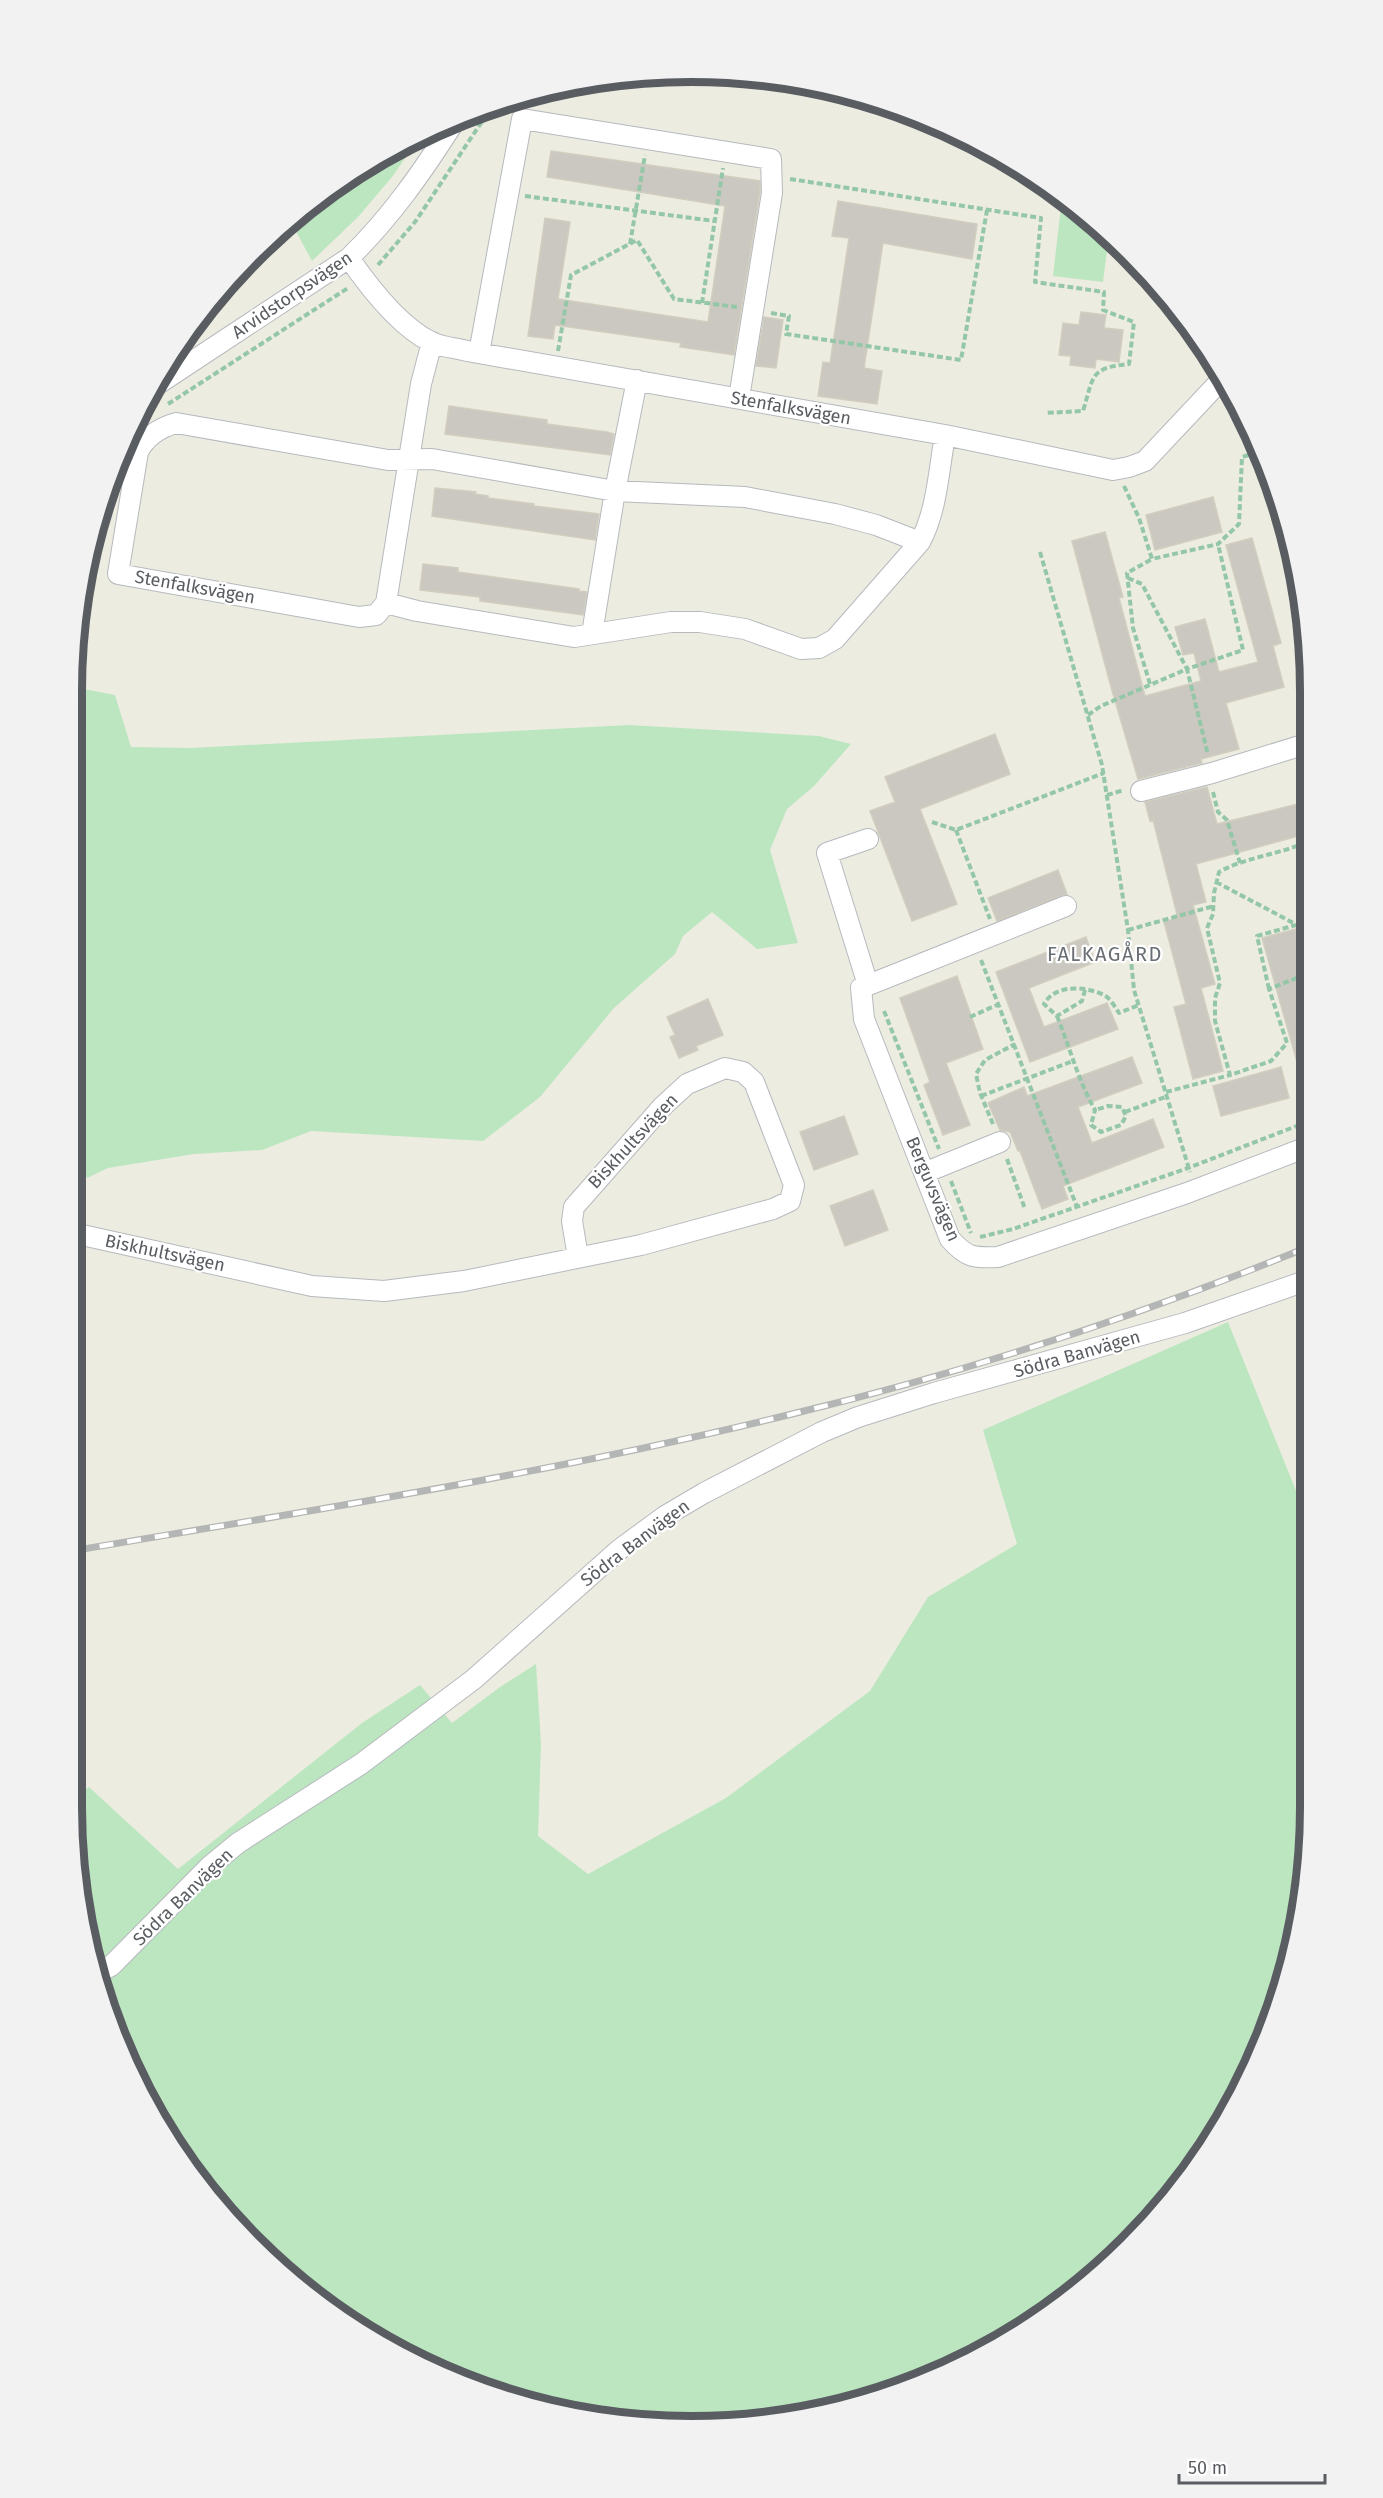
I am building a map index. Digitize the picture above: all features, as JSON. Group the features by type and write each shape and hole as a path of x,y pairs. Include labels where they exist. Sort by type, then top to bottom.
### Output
{"street":[{"path":"479,353 522,119 771,159 772,193 739,398"},
{"name":"Arvidstorpsvägen","path":"171,375 350,258 371,237 415,183 446,134"},
{"name":"Stenfalksvägen","path":"350,258 380,299 413,329 432,342 479,353 945,435 1117,470"},
{"path":"432,342 421,384 386,603 417,611 574,637 671,621 700,622 745,629 801,649 819,648 835,639 920,542 926,531 931,512 945,435"},
{"path":"592,634 615,491 638,380"},
{"path":"1117,470 1145,461 1217,384"},
{"name":"Stenfalksvägen","path":"386,603 376,615 359,617 118,574 138,452 143,442 160,427 176,423 388,460 409,458 452,462 615,491 745,497 835,514 876,525 920,542"},
{"path":"1141,791 1300,746"},
{"path":"868,839 827,854 868,985 1066,906"},
{"name":"Berguvsvägen","path":"868,985 861,988 864,1018 924,1173 950,1239 962,1253 975,1258 998,1257 1195,1190 1300,1150"},
{"name":"Biskhultsvägen","path":"82,1235 312,1286 384,1291 422,1288 640,1245 773,1209 790,1201 794,1185 754,1082 744,1072 724,1068 687,1084 663,1106 574,1207 572,1221 578,1257"},
{"path":"924,1173 1000,1142"},
{"name":"Södra Banvägen","path":"105,1969 111,1966 210,1866 238,1843 361,1764 465,1686 588,1576 665,1516 694,1499 822,1432 858,1417 1185,1323 1300,1283"}],"path":[{"path":"630,244 648,140"},
{"path":"702,303 725,152"},
{"path":"771,176 1041,218 1035,282 1104,292 1103,310 1134,322 1129,364 1105,366 1094,375 1083,411 1045,413"},
{"path":"509,194 714,220"},
{"path":"556,366 571,275 637,240 674,299 789,316 786,334 961,360 987,210"},
{"path":"1150,685 1133,628 1127,573 1152,559 1218,544 1239,524 1242,457 1252,454"},
{"path":"1117,470 1139,518 1152,559"},
{"path":"1088,715 1101,706 1187,669 1243,650 1218,544"},
{"path":"1040,552 1104,773 1128,930 1134,990 1195,1190"},
{"path":"1128,578 1142,584 1187,669 1218,812 1227,820 1239,863"},
{"path":"932,822 956,830 1104,773"},
{"path":"956,830 996,934"},
{"path":"1230,1075 1215,1021 1215,998 1220,983 1207,928 1214,914 1219,872 1239,863 1288,851 1300,845"},
{"path":"1216,882 1300,927"},
{"path":"1128,930 1214,906"},
{"path":"1125,1112 1167,1094 1271,1061 1287,1043 1269,989 1257,936 1296,925"},
{"path":"974,943 1029,1078 1084,1228"},
{"path":"1269,989 1300,977"},
{"path":"1095,1110 1108,1106 1122,1107 1126,1116 1120,1125 1101,1132 1091,1125 1095,1110 1077,1075 1057,1016 1044,1004 1048,997 1059,990 1085,990 1106,996 1119,1013 1139,1005"},
{"path":"1057,1016 1082,1001 1085,990"},
{"path":"970,1017 999,1004"},
{"path":"1015,1044 985,1060 976,1074 981,1096 1025,1209"},
{"path":"981,1096 1073,1061"},
{"path":"971,1233 980,1237 1013,1229 1188,1168 1300,1125"}],"green space":[{"path":"410,152 392,177 358,217 312,261 295,230 353,185"},
{"path":"1061,207 1107,247 1103,282 1053,276"},
{"path":"82,689 115,695 131,747 191,748 629,725 819,736 851,744 814,786 787,809 770,850 798,943 757,949 712,912 683,936 675,954 614,1008 540,1097 483,1141 311,1131 262,1150 194,1154 108,1168 87,1178 82,1169"},
{"path":"1228,1322 1300,1501 1299,1846 1289,1925 1268,2002 1238,2076 1198,2145 1175,2177 1122,2237 1093,2264 1062,2290 996,2334 961,2353 887,2383 849,2395 771,2410 692,2416 652,2414 573,2404 534,2395 458,2369 422,2353 353,2313 321,2290 261,2237 208,2177 185,2145 145,2076 115,2002 94,1925 84,1846 82,1792 89,1787 178,1869 362,1723 420,1685 452,1723 500,1687 536,1664 541,1744 538,1836 588,1874 726,1798 870,1691 928,1597 1017,1544 983,1430"}],"building":[{"path":"551,151 760,181 734,355 680,347 681,343 555,325 553,339 528,336 545,218 570,222 558,299 708,322 725,206 547,177"},
{"path":"838,201 977,224 972,259 883,243 864,368 882,371 877,404 818,396 823,362 830,363 849,238 832,236"},
{"path":"1081,312 1106,315 1104,328 1123,330 1119,362 1096,359 1095,368 1070,365 1071,356 1059,355 1063,323 1079,325"},
{"path":"764,317 783,320 776,368 756,366"},
{"path":"449,406 547,420 547,424 614,434 610,455 445,434"},
{"path":"435,488 476,492 475,494 488,496 488,498 599,514 595,540 432,516"},
{"path":"1213,497 1222,532 1155,550 1146,515"},
{"path":"1105,532 1123,597 1119,598 1145,696 1201,681 1194,653 1183,655 1175,627 1205,619 1219,672 1258,662 1226,545 1252,538 1281,643 1273,646 1284,687 1226,703 1239,749 1201,759 1202,763 1138,779 1072,541"},
{"path":"423,564 458,568 458,572 579,589 579,591 587,592 583,615 480,601 480,597 420,590"},
{"path":"995,734 1010,774 920,809 957,904 912,921 870,811 895,802 885,777"},
{"path":"1207,787 1217,824 1300,803 1300,836 1196,864 1206,902 1193,905 1215,984 1201,988 1223,1071 1193,1079 1174,1007 1186,1004 1164,922 1178,918 1153,820 1150,821 1145,802"},
{"path":"1058,870 1067,894 997,921 988,898"},
{"path":"1296,929 1300,943 1300,1073 1262,938"},
{"path":"1086,937 1095,962 1029,988 1044,1027 1107,1003 1118,1029 1030,1062 996,972"},
{"path":"957,976 983,1049 946,1063 970,1125 943,1135 924,1085 930,1082 900,998"},
{"path":"708,999 723,1035 696,1046 698,1050 679,1058 670,1037 675,1035 667,1017"},
{"path":"1132,1057 1142,1083 1078,1107 1092,1143 1153,1119 1164,1147 1063,1186 1068,1199 1042,1209 1020,1151 1010,1132 1000,1130 988,1103 1024,1087 1027,1096"},
{"path":"1281,1067 1289,1098 1221,1116 1213,1086"},
{"path":"844,1116 858,1154 814,1170 800,1132"},
{"path":"873,1190 888,1230 845,1246 830,1206"}],"railway":[{"path":"82,1549 526,1472 796,1413 926,1379 1055,1340 1182,1296 1300,1250"}],"district":[{"name":"FALKAGÅRD","path":"1105,954"}]}
